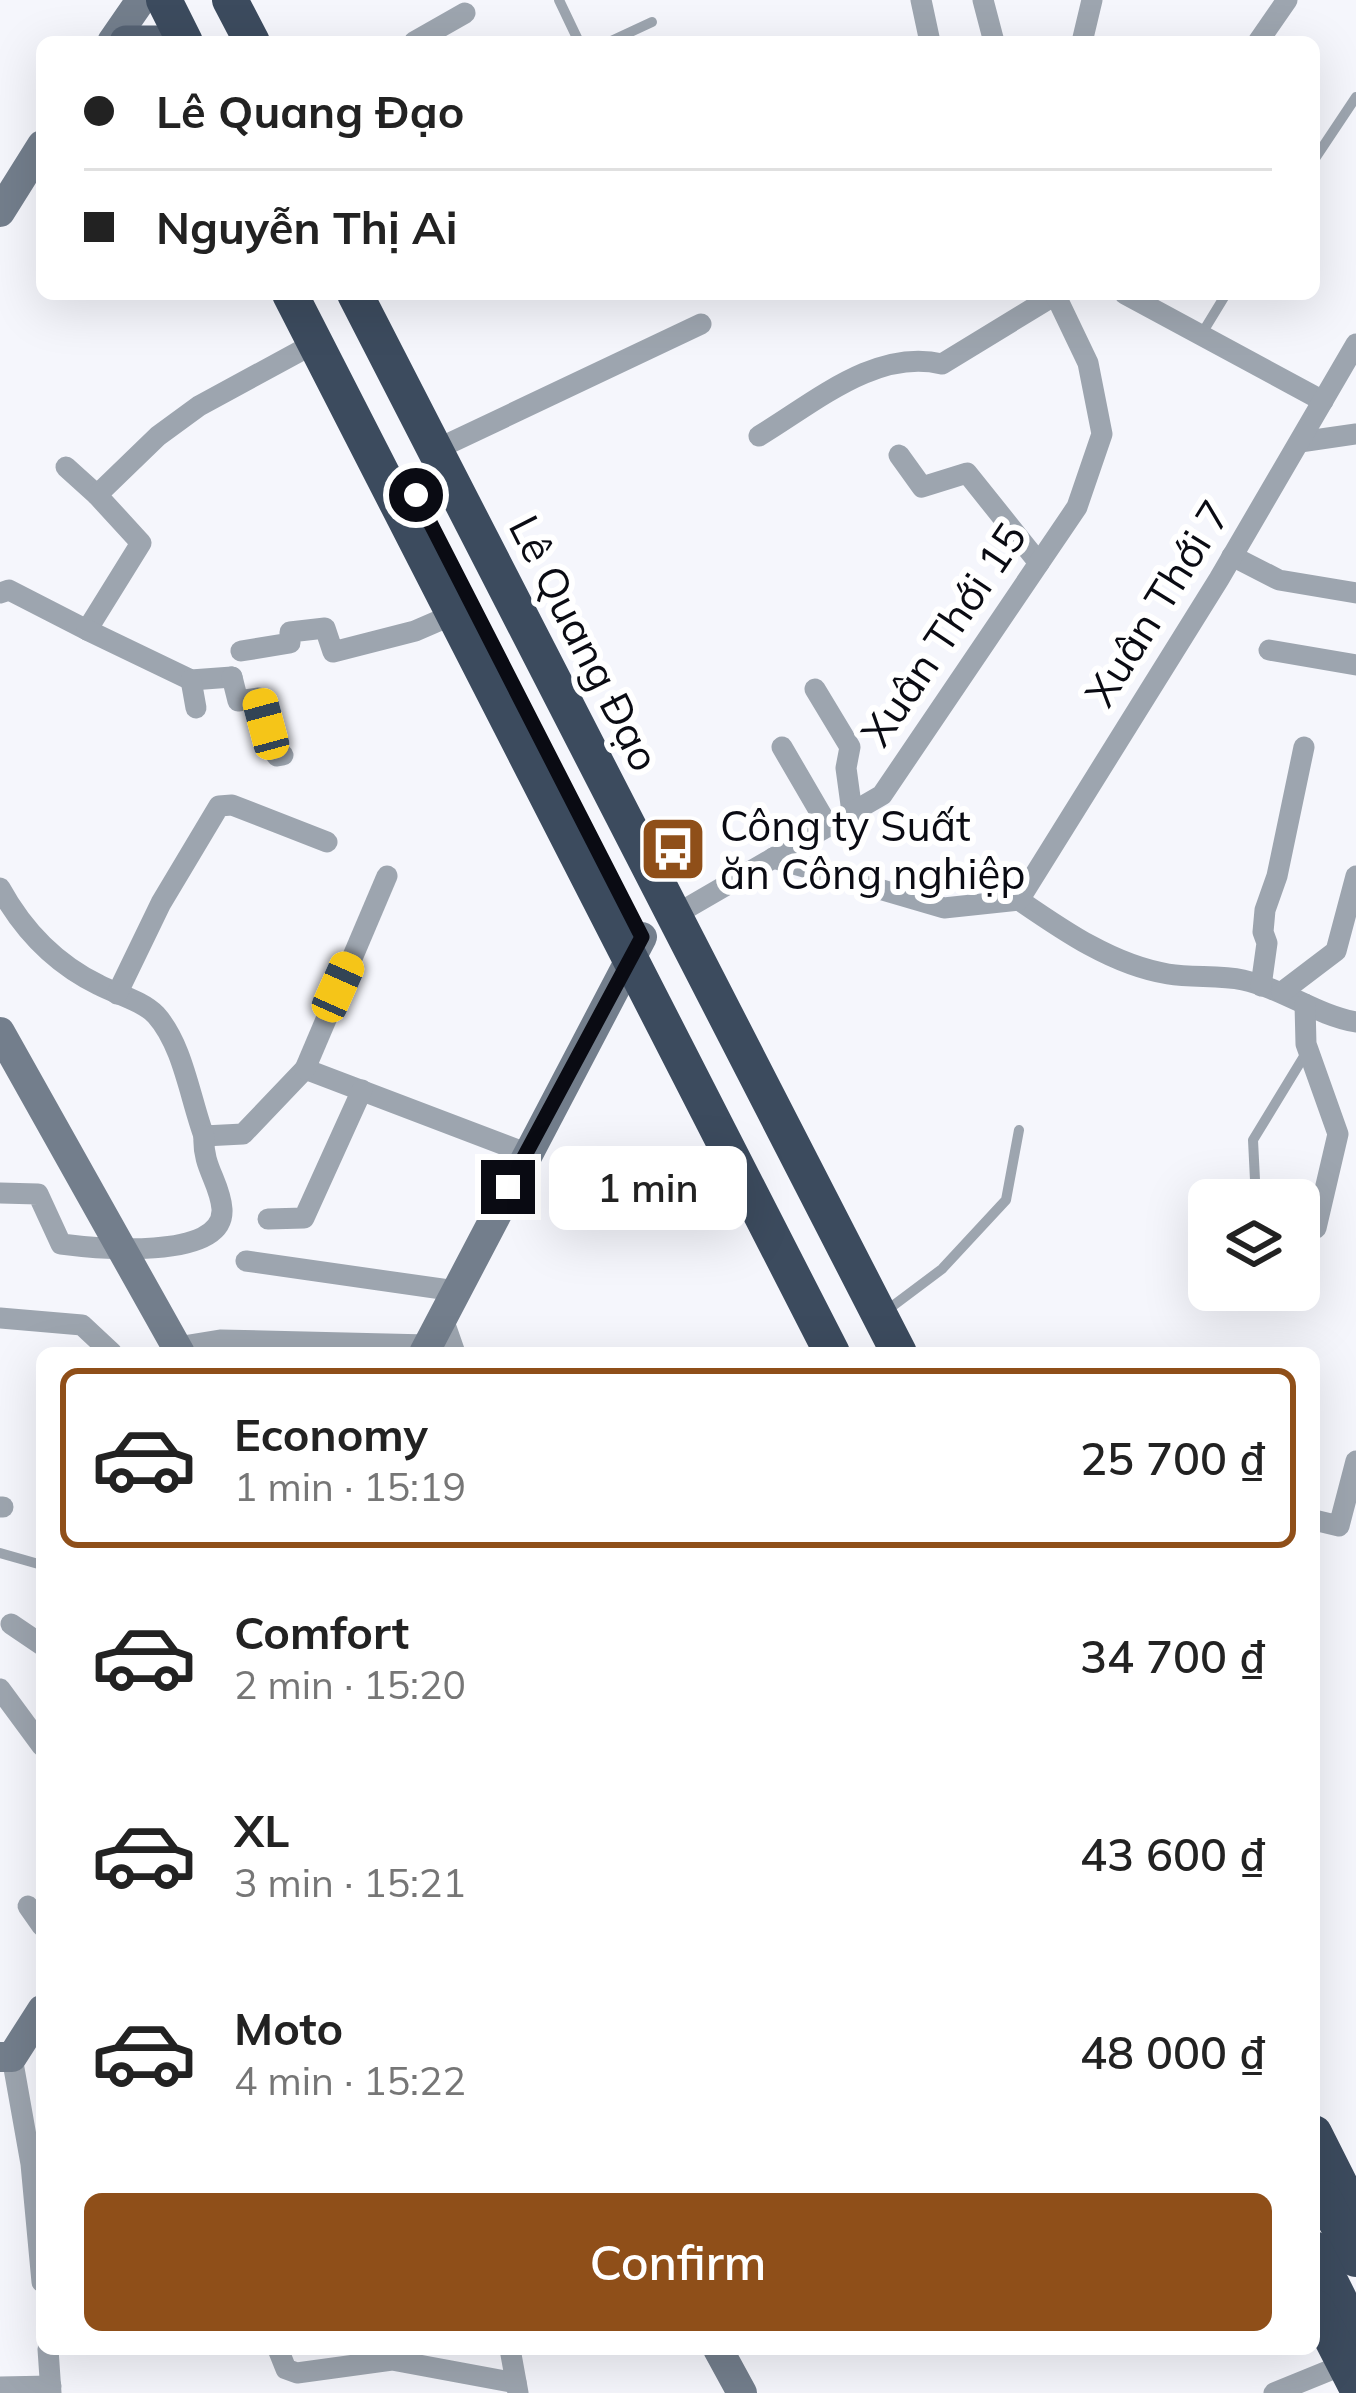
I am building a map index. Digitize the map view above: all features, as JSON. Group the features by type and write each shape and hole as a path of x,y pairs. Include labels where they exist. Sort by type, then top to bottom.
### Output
{"highway":[{"path":"140,0 157,36"},
{"path":"164,0 182,36"},
{"path":"225,1 225,36"},
{"path":"225,1 248,36"},
{"name":"Lê Quang Đạo","path":"293,300 452,615 849,1347"},
{"name":"Lê Quang Đạo","path":"317,300 829,1347"},
{"name":"Lê Quang Đạo","path":"358,300 916,1347"},
{"name":"Lê Quang Đạo","path":"384,300 896,1347"},
{"path":"1329,2172 1356,2216"},
{"path":"1329,2172 1356,2259"},
{"path":"1320,2267 1353,2361"},
{"path":"1320,2314 1353,2361"}],"street":[{"path":"116,36 140,0"},
{"path":"921,0 929,36"},
{"path":"983,0 992,36"},
{"path":"1084,36 1093,0"},
{"path":"1262,36 1287,0"},
{"path":"425,36 465,13"},
{"path":"0,212 36,155"},
{"path":"759,436 876,366 920,358 942,364 990,338 1039,300"},
{"name":"Xuân Thới 15","path":"682,911 882,795 1077,507 1102,434 1088,363 1045,300"},
{"path":"1136,300 1323,401"},
{"path":"452,442 701,324"},
{"path":"98,495 158,436 199,406 315,343"},
{"name":"Xuân Thới 7","path":"1019,900 1232,556 1356,344"},
{"path":"1300,442 1356,434"},
{"path":"899,454 922,488 967,473 1039,562"},
{"path":"66,466 141,543 87,630"},
{"path":"1232,556 1280,580 1356,593"},
{"path":"0,593 9,590 191,680 232,676"},
{"path":"284,754 278,756 272,749 259,698 238,701 230,666 242,662 241,646 290,643 290,632 326,628 332,652 415,631 452,615"},
{"path":"1269,650 1356,665"},
{"path":"191,680 196,708"},
{"path":"814,689 850,747 846,768 852,812"},
{"path":"782,747 829,826"},
{"path":"1272,989 1265,910 1277,876 1304,747"},
{"path":"118,994 169,887 219,806 232,805 327,842"},
{"path":"773,858 944,908 1019,900 1080,943 1164,974 1242,980 1272,989 1330,1018 1356,1022"},
{"path":"204,1136 243,1135 305,1069 387,876"},
{"path":"1272,989 1336,951 1356,876"},
{"path":"0,888 14,913 56,959 152,1010 170,1032 204,1136 208,1174 222,1216 217,1227 190,1240 123,1252 61,1244 38,1194 0,1193"},
{"path":"437,1347 449,1303 636,947"},
{"path":"1305,1004 1308,1050 1338,1134 1320,1211"},
{"path":"0,1032 176,1347"},
{"path":"305,1069 526,1153"},
{"path":"268,1220 304,1218 362,1090"},
{"path":"246,1261 449,1303"},
{"path":"0,1318 82,1325 106,1347"},
{"path":"191,1347 220,1340 371,1347"},
{"path":"1320,1521 1339,1526 1356,1461"},
{"path":"10,1624 36,1641"},
{"path":"0,1690 33,1719"},
{"path":"28,1906 36,1917"},
{"path":"24,2041 36,2218"},
{"path":"0,2387 51,2389 48,2355"},
{"path":"280,2355 286,2369 297,2373 386,2355"},
{"path":"395,2355 517,2388 511,2355"},
{"path":"721,2355 742,2393"},
{"path":"1274,2393 1353,2361"}],"lane":[{"path":"559,0 576,36"},
{"path":"622,36 652,22"},
{"path":"1320,151 1356,98"},
{"path":"1201,335 1222,300"},
{"path":"1255,1179 1253,1140 1308,1050"},
{"path":"894,1305 942,1269 1006,1200 1019,1130"},
{"path":"0,1553 36,1563"}],"place":[{"name":"Công ty Suất ăn Công nghiệp","path":"673,849"}],"route":[{"path":"416,495 642,937 508,1187"}]}
